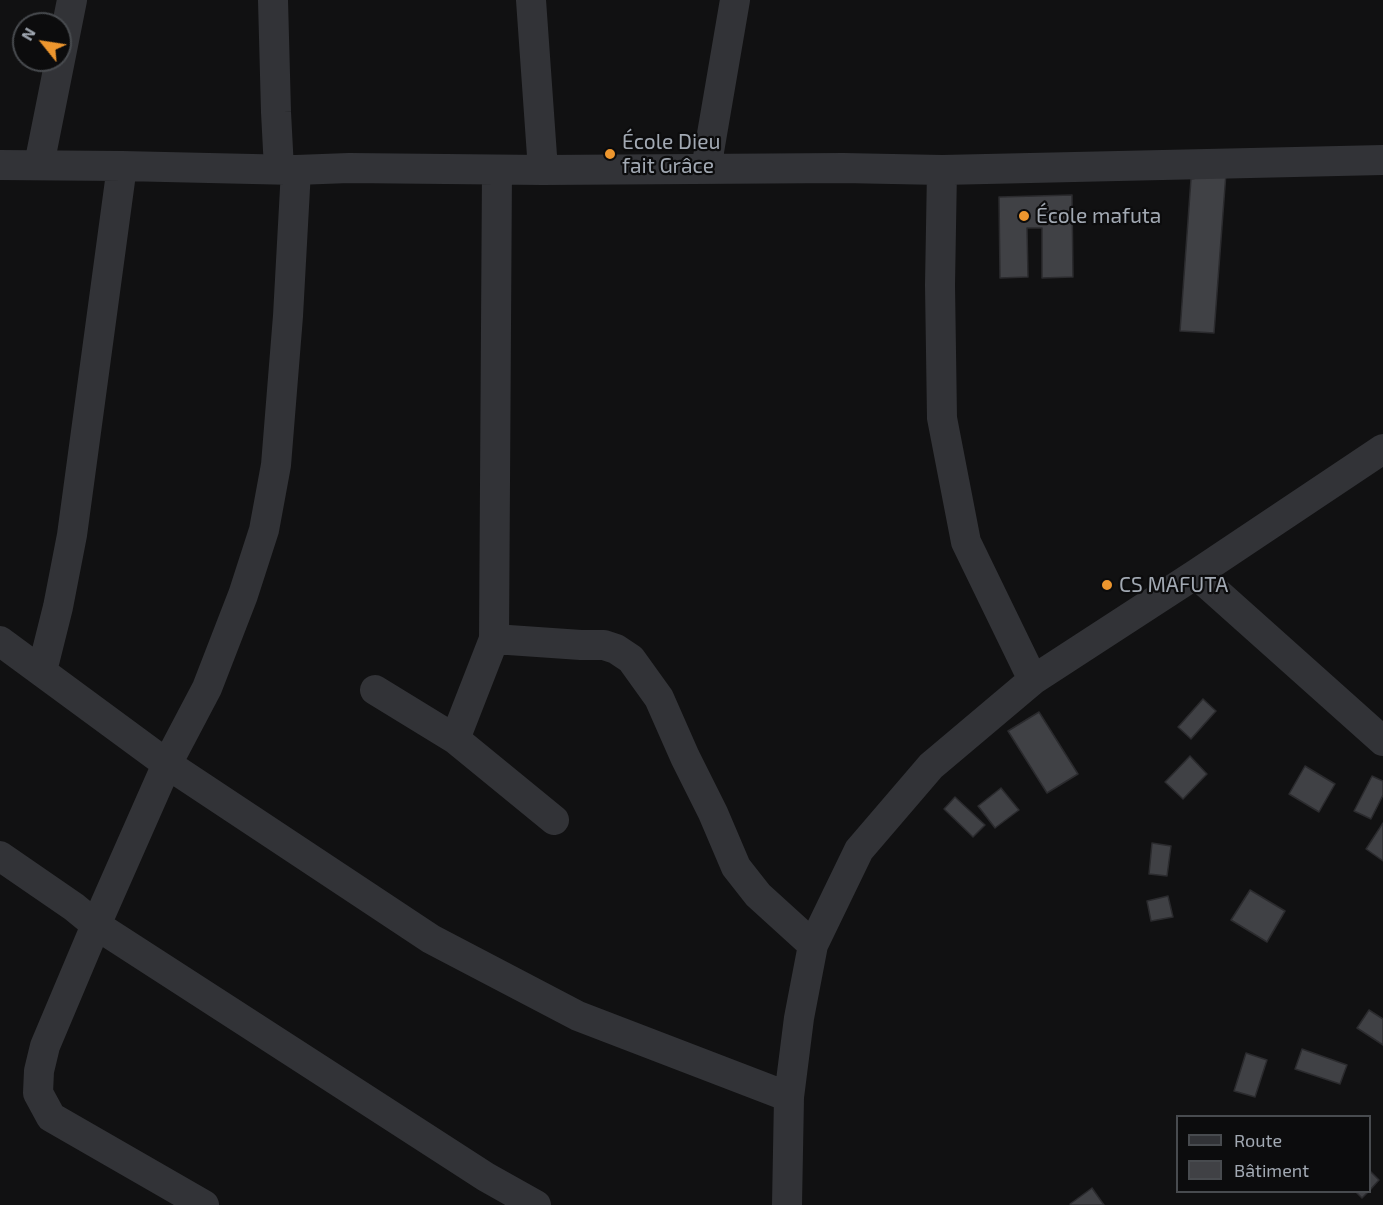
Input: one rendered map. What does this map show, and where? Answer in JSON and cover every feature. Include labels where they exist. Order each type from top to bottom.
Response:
[{"type":"street","points":[[204,1205],[51,1117],[38,1092],[39,1071],[45,1046],[96,925],[167,764],[207,688],[243,595],[264,530],[276,465],[288,316],[288,169],[275,101],[273,0]]},
{"type":"street","points":[[531,0],[543,170]]},
{"type":"street","points":[[706,169],[735,0]]},
{"type":"street","points":[[39,165],[71,1]]},
{"type":"street","points":[[0,165],[288,169],[843,168],[942,170],[1383,160]]},
{"type":"street","points":[[42,671],[58,607],[72,535],[122,165]]},
{"type":"street","points":[[455,739],[494,639],[497,170]]},
{"type":"street","points":[[942,170],[940,285],[942,418],[966,542],[1033,680]]},
{"type":"street","points":[[787,1205],[789,1097],[813,945],[859,850],[931,766],[1033,680],[1383,449]]},
{"type":"street","points":[[1196,574],[1383,741]]},
{"type":"street","points":[[494,639],[604,645],[616,649],[631,659],[659,698],[736,867],[758,895],[813,945]]},
{"type":"street","points":[[0,641],[167,764],[431,939],[578,1016],[789,1097]]},
{"type":"street","points":[[375,690],[455,739],[554,820]]},
{"type":"street","points":[[0,856],[96,925],[486,1177],[536,1205]]},
{"type":"building","points":[[1226,173],[1214,333],[1180,331],[1191,179]]},
{"type":"building","points":[[1072,195],[1073,277],[1042,278],[1042,228],[1027,228],[1028,277],[1000,278],[999,197]]},
{"type":"building","points":[[1203,699],[1216,711],[1191,739],[1178,727]]},
{"type":"building","points":[[1039,712],[1078,774],[1047,793],[1008,731]]},
{"type":"building","points":[[1190,756],[1207,774],[1183,799],[1165,782]]},
{"type":"building","points":[[1305,766],[1335,784],[1319,812],[1289,794]]},
{"type":"building","points":[[1372,776],[1383,781],[1383,795],[1371,819],[1354,811]]},
{"type":"building","points":[[1001,788],[1019,810],[995,828],[978,806]]},
{"type":"building","points":[[955,797],[985,825],[973,837],[944,809]]},
{"type":"building","points":[[1383,823],[1383,861],[1366,849]]},
{"type":"building","points":[[1152,843],[1171,846],[1167,876],[1149,874]]},
{"type":"building","points":[[1250,890],[1285,911],[1267,942],[1231,920]]},
{"type":"building","points":[[1168,896],[1173,917],[1151,921],[1147,901]]},
{"type":"building","points":[[1369,1010],[1383,1019],[1383,1045],[1357,1028]]},
{"type":"building","points":[[1302,1049],[1347,1065],[1340,1084],[1295,1069]]},
{"type":"building","points":[[1246,1053],[1267,1060],[1255,1097],[1234,1091]]},
{"type":"building","points":[[1371,1172],[1379,1180],[1371,1189]]},
{"type":"building","points":[[1092,1188],[1104,1205],[1070,1204]]},
{"type":"building","points":[[1357,1193],[1367,1193],[1362,1198]]},
{"type":"place","name":"École Dieu fait Grâce","points":[[610,154]]},
{"type":"place","name":"École mafuta","points":[[1024,216]]},
{"type":"place","name":"CS MAFUTA","points":[[1107,585]]}]
